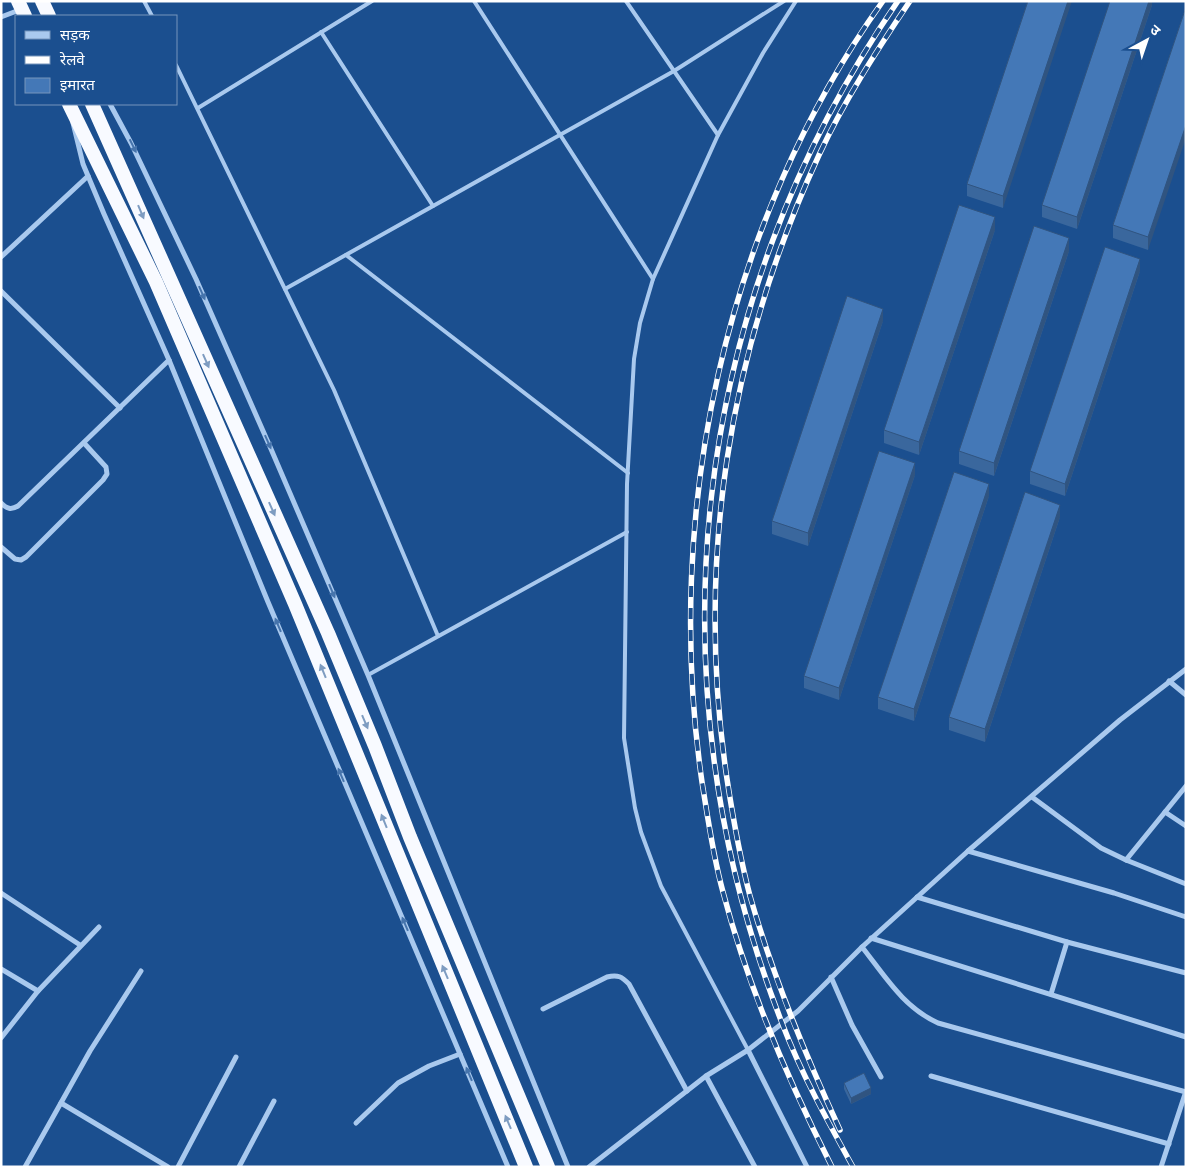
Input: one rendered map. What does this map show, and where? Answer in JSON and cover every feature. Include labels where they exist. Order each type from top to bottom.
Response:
[{"type":"highway","points":[[42,1],[49,15]]},
{"type":"highway","points":[[92,105],[328,633],[410,837],[548,1167]]},
{"type":"highway","points":[[70,106],[156,282],[291,595],[526,1167]]},
{"type":"street","points":[[1,17],[22,9]]},
{"type":"street","points":[[111,105],[131,142],[196,279],[368,675],[568,1167]]},
{"type":"street","points":[[70,106],[74,134],[88,176],[170,360],[268,602],[508,1167]]},
{"type":"street","points":[[1,257],[88,176]]},
{"type":"street","points":[[1,291],[120,408]]},
{"type":"street","points":[[1,503],[13,509],[18,506],[170,360]]},
{"type":"street","points":[[1,547],[15,559],[21,560],[26,557],[103,480],[107,474],[106,467],[84,443]]},
{"type":"street","points":[[589,1167],[687,1090],[748,1050],[798,1011],[862,947],[968,851],[1120,720],[1186,669]]},
{"type":"street","points":[[1169,681],[1186,695]]},
{"type":"street","points":[[1126,860],[1186,786]]},
{"type":"street","points":[[1032,797],[1101,848],[1186,884]]},
{"type":"street","points":[[1165,812],[1186,826]]},
{"type":"street","points":[[968,851],[1114,893],[1186,917]]},
{"type":"street","points":[[1,894],[80,945]]},
{"type":"street","points":[[918,897],[1067,942],[1186,973]]},
{"type":"street","points":[[1,1038],[38,991],[99,927]]},
{"type":"street","points":[[872,938],[1186,1036]]},
{"type":"street","points":[[1051,994],[1067,942]]},
{"type":"street","points":[[862,947],[912,1008],[938,1023],[1186,1091],[1161,1167]]},
{"type":"street","points":[[1,969],[38,991]]},
{"type":"street","points":[[25,1167],[90,1051],[141,971]]},
{"type":"street","points":[[544,1009],[607,977],[616,975],[622,977],[629,984],[687,1090]]},
{"type":"street","points":[[831,977],[852,1026],[881,1077]]},
{"type":"street","points":[[748,1050],[807,1167]]},
{"type":"street","points":[[356,1123],[398,1083],[460,1054]]},
{"type":"street","points":[[178,1167],[236,1057]]},
{"type":"street","points":[[706,1076],[755,1167]]},
{"type":"street","points":[[931,1076],[1169,1144]]},
{"type":"street","points":[[239,1167],[274,1100]]},
{"type":"street","points":[[61,1103],[168,1167]]},
{"type":"lane","points":[[144,1],[151,15]]},
{"type":"lane","points":[[198,108],[372,1]]},
{"type":"lane","points":[[474,1],[653,280]]},
{"type":"lane","points":[[626,1],[718,135]]},
{"type":"lane","points":[[285,289],[674,71],[784,1]]},
{"type":"lane","points":[[748,1050],[661,886],[634,808],[624,738],[628,473],[634,359],[640,323],[653,280],[718,135],[763,53],[796,1]]},
{"type":"lane","points":[[321,32],[433,206]]},
{"type":"lane","points":[[178,68],[334,390],[438,636]]},
{"type":"lane","points":[[346,255],[628,473]]},
{"type":"lane","points":[[368,675],[627,532]]},
{"type":"building","points":[[1028,1],[1068,1],[1003,196],[967,184]]},
{"type":"building","points":[[1110,1],[1149,1],[1077,217],[1042,205]]},
{"type":"building","points":[[1186,7],[1186,125],[1148,237],[1113,225]]},
{"type":"building","points":[[959,205],[995,217],[919,442],[884,430]]},
{"type":"building","points":[[1034,226],[1069,238],[994,463],[959,451]]},
{"type":"building","points":[[1105,247],[1140,259],[1065,484],[1030,471]]},
{"type":"building","points":[[847,296],[883,309],[808,533],[772,521]]},
{"type":"building","points":[[879,451],[915,463],[839,688],[804,676]]},
{"type":"building","points":[[954,472],[989,484],[914,709],[878,697]]},
{"type":"building","points":[[1025,492],[1060,505],[985,729],[949,717]]},
{"type":"building","points":[[864,1073],[871,1088],[851,1098],[844,1083]]},
{"type":"railway","points":[[832,1167],[770,1032],[744,963],[719,878],[702,782],[692,681],[691,578],[700,476],[718,374],[746,275],[782,179],[828,87],[883,1]]},
{"type":"railway","points":[[853,1167],[789,1042],[740,893],[714,761],[705,629],[711,497],[734,367],[773,240],[828,118],[898,1]]},
{"type":"railway","points":[[840,1130],[814,1073],[779,986],[750,896],[740,853],[727,779],[718,699],[715,619],[718,539],[727,460],[741,382],[762,305],[788,230],[819,155],[839,115],[873,57],[910,1]]}]
